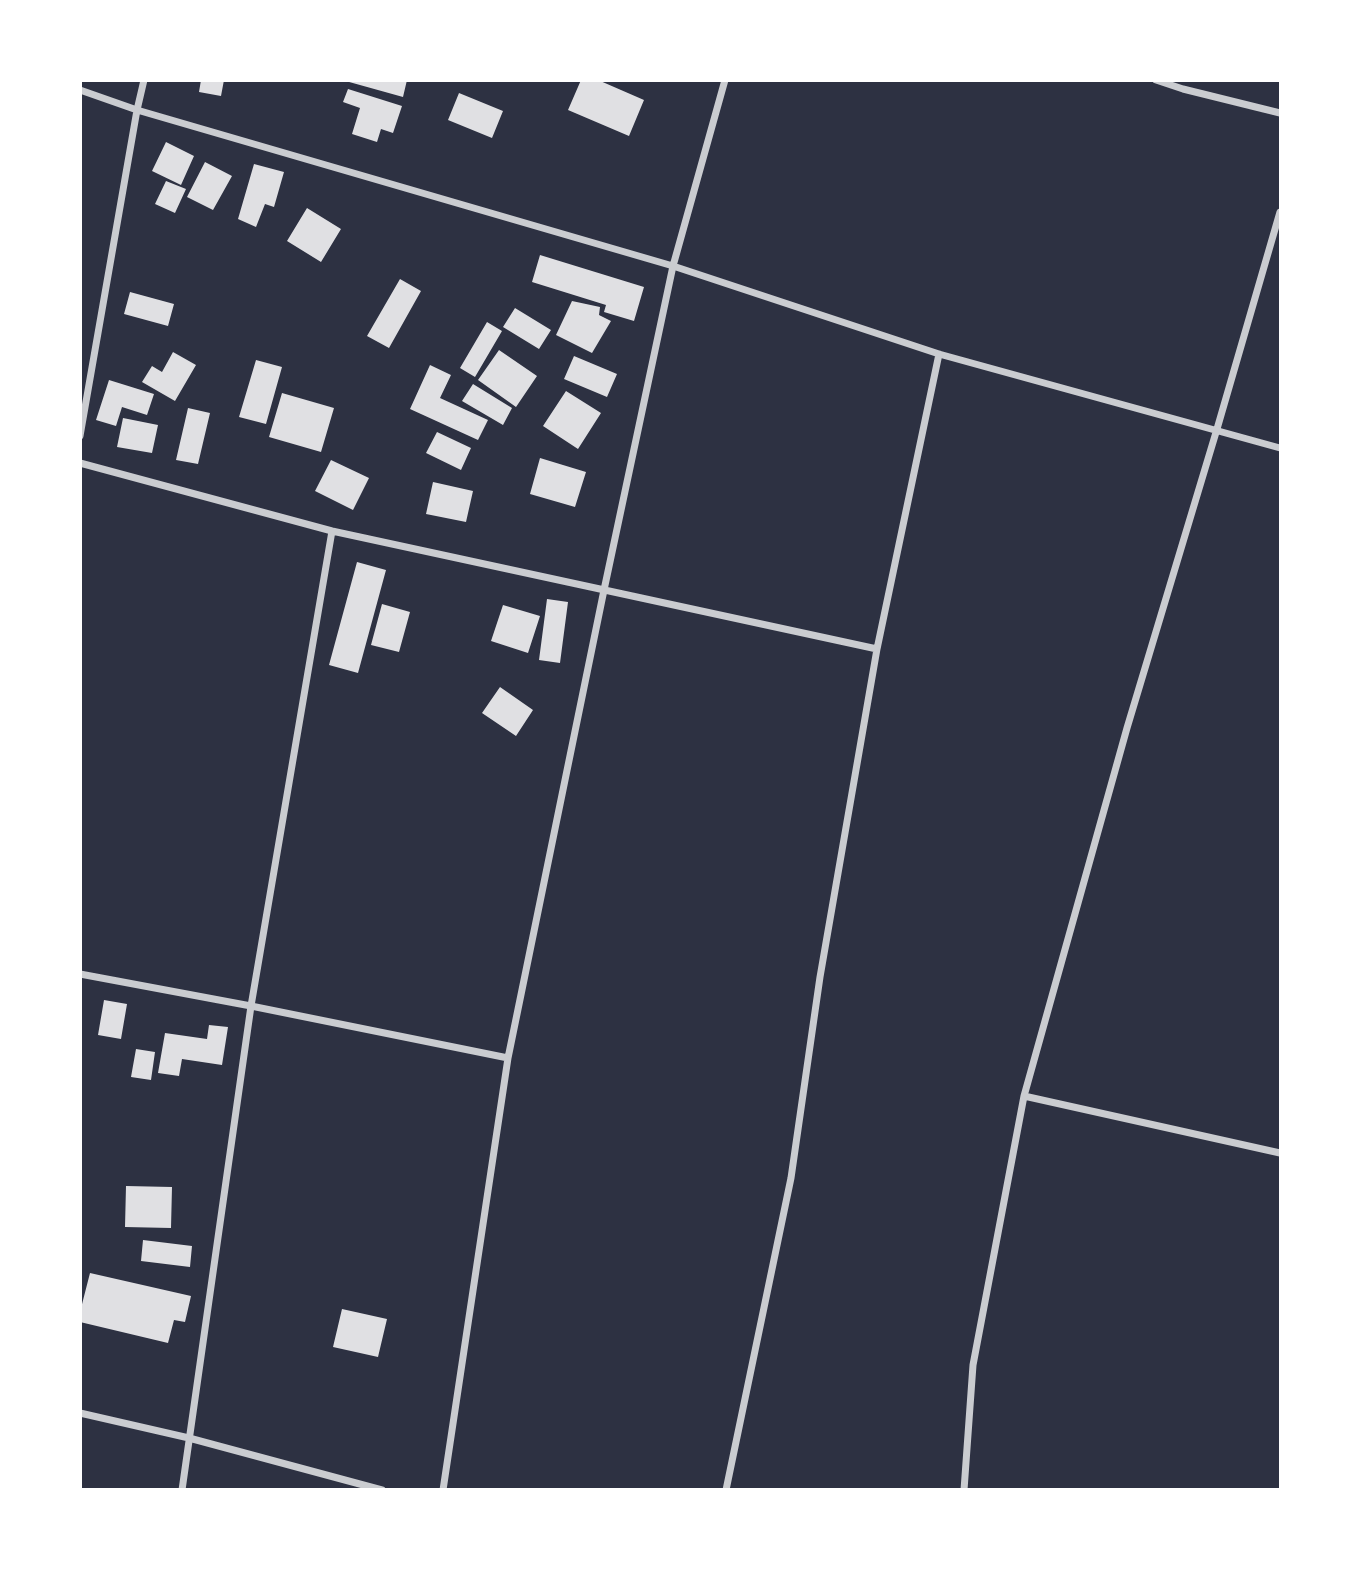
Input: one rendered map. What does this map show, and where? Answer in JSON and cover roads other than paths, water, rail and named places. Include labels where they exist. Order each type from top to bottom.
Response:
[{"type":"street","points":[[80,436],[144,80]]},
{"type":"street","points":[[443,1489],[508,1058],[673,266],[725,80]]},
{"type":"street","points":[[1156,80],[1280,113]]},
{"type":"street","points":[[80,90],[137,110],[673,266],[939,354],[1280,448]]},
{"type":"street","points":[[964,1489],[973,1365],[1024,1096],[1127,728],[1280,212]]},
{"type":"street","points":[[726,1489],[791,1178],[820,977],[877,649],[939,354]]},
{"type":"street","points":[[80,463],[331,531],[877,649]]},
{"type":"street","points":[[182,1489],[251,1006],[331,531]]},
{"type":"street","points":[[80,974],[508,1058]]},
{"type":"street","points":[[1024,1096],[1280,1153]]},
{"type":"street","points":[[80,1413],[189,1438],[382,1489]]}]
